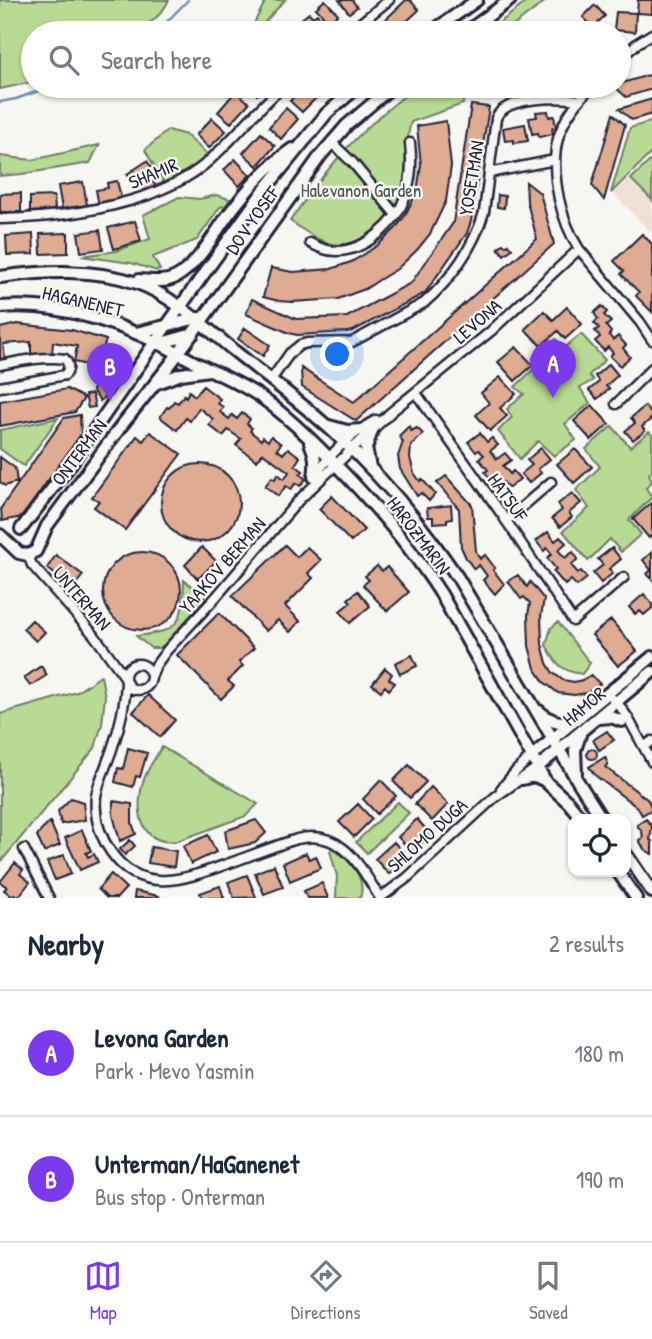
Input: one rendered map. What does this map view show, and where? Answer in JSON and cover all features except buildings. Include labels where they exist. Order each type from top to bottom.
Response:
[{"type":"main road","points":[[447,21],[477,0]]},
{"type":"main road","points":[[481,21],[510,0]]},
{"type":"main road","name":"DOV YOSEF","points":[[179,307],[302,142],[345,98]]},
{"type":"main road","name":"DOV YOSEF","points":[[178,353],[200,318],[331,142],[378,98]]},
{"type":"main road","points":[[126,279],[165,280],[184,272],[248,190],[267,170],[302,142]]},
{"type":"main road","name":"HAGANENET","points":[[0,277],[72,273],[126,279],[150,288],[200,318]]},
{"type":"main road","name":"HAGANENET","points":[[0,307],[30,307],[97,319],[136,333],[155,344]]},
{"type":"main road","name":"ONTERMAN","points":[[19,531],[68,468],[179,307]]},
{"type":"main road","points":[[136,333],[200,318]]},
{"type":"main road","name":"HAROZMARIN","points":[[200,318],[210,331],[348,446],[411,515],[458,579],[600,814]]},
{"type":"main road","points":[[155,344],[210,331]]},
{"type":"main road","name":"HAROZMARIN","points":[[155,344],[252,391],[303,432],[383,514],[441,594],[547,782],[578,814]]},
{"type":"main road","name":"ONTERMAN","points":[[40,543],[47,526],[178,353]]},
{"type":"main road","points":[[155,385],[181,374],[209,370]]},
{"type":"main road","points":[[324,424],[347,430],[367,429],[366,455],[371,470]]},
{"type":"main road","points":[[303,432],[316,458],[314,477]]},
{"type":"main road","points":[[30,529],[38,534],[40,543],[36,551],[23,555],[0,533],[30,529]]},
{"type":"main road","points":[[16,550],[13,541],[19,531]]},
{"type":"main road","name":"HAMOR","points":[[538,767],[578,719],[652,657]]},
{"type":"main road","name":"HAMOR","points":[[556,744],[584,730],[652,672]]},
{"type":"main road","points":[[533,705],[552,721],[568,722],[578,719]]},
{"type":"main road","points":[[596,719],[609,717],[622,721]]},
{"type":"main road","points":[[577,780],[575,750],[584,730]]},
{"type":"main road","name":"SHLOMO DUGA","points":[[532,756],[556,744]]},
{"type":"main road","points":[[522,779],[534,776],[547,782]]},
{"type":"main road","points":[[631,861],[652,892]]},
{"type":"main road","points":[[621,877],[636,898]]},
{"type":"street","points":[[363,21],[389,0]]},
{"type":"street","points":[[631,49],[652,34]]},
{"type":"street","name":"SHAMIR","points":[[0,219],[36,219],[98,210],[134,200],[183,181],[218,152],[271,98]]},
{"type":"street","name":"YOSETMAN","points":[[271,380],[290,353],[300,345],[352,342],[432,296],[474,240],[480,226],[499,112],[505,107],[543,98]]},
{"type":"street","name":"YOSETMAN","points":[[559,98],[580,100]]},
{"type":"street","points":[[580,100],[566,117],[559,132],[555,160],[562,209],[579,249],[652,340]]},
{"type":"street","points":[[331,142],[353,163],[396,215]]},
{"type":"street","points":[[310,243],[322,249],[344,251],[377,234],[396,215],[409,183],[410,143]]},
{"type":"street","points":[[489,173],[555,160]]},
{"type":"street","name":"LEVONA","points":[[332,461],[367,429],[416,393],[491,331],[579,249]]},
{"type":"street","points":[[0,365],[57,358],[65,359],[69,363],[65,375],[0,387]]},
{"type":"street","points":[[615,404],[652,368]]},
{"type":"street","name":"HATSUF","points":[[416,393],[573,621],[624,577]]},
{"type":"street","name":"YAAKOV BERMAN","points":[[299,500],[314,477],[332,461]]},
{"type":"street","name":"YAAKOV BERMAN","points":[[152,676],[167,650],[332,461]]},
{"type":"street","points":[[506,521],[551,482]]},
{"type":"street","name":"UNTERMAN","points":[[28,555],[37,571],[94,635],[126,680]]},
{"type":"street","name":"YAAKOV BERMAN","points":[[136,664],[167,650]]},
{"type":"street","points":[[113,660],[121,664],[147,667],[152,676],[147,688],[131,698],[121,713]]},
{"type":"street","points":[[136,664],[127,670],[114,745],[99,785],[96,804],[99,827],[104,839],[122,865],[140,876],[179,880],[294,839],[322,837],[337,843],[352,857],[380,898]]},
{"type":"street","points":[[126,680],[130,688],[139,691]]},
{"type":"street","points":[[607,695],[628,718],[652,762]]},
{"type":"street","points":[[614,704],[622,721],[635,733]]},
{"type":"street","points":[[644,747],[652,741]]},
{"type":"street","name":"SHLOMO DUGA","points":[[380,898],[398,886],[495,797],[532,756]]},
{"type":"street","name":"SHLOMO DUGA","points":[[495,797],[538,767]]},
{"type":"street","points":[[24,849],[49,898]]},
{"type":"shaded area","points":[[652,157],[652,234],[614,194]]},
{"type":"green space","points":[[0,0],[169,0],[153,21],[21,21],[21,85],[0,89]]},
{"type":"green space","points":[[266,0],[285,0],[266,21],[255,21]]},
{"type":"green space","points":[[529,0],[547,0],[520,21],[502,21]]},
{"type":"green space","name":"Halevanon Garden","points":[[402,98],[464,98],[463,104],[411,122],[406,184],[392,211],[369,234],[342,245],[328,243],[290,221],[342,153]]},
{"type":"green space","points":[[652,121],[652,152],[611,193],[630,128]]},
{"type":"green space","points":[[168,130],[186,135],[208,155],[187,173],[165,185],[145,150]]},
{"type":"green space","points":[[99,145],[90,163],[0,176],[0,156],[32,160]]},
{"type":"green space","points":[[652,159],[652,200],[631,179]]},
{"type":"green space","points":[[216,195],[230,199],[225,206],[220,207],[197,240],[153,257],[160,270],[81,256],[116,251],[150,239],[143,215],[179,197],[200,199]]},
{"type":"green space","points":[[581,334],[605,360],[589,375],[593,380],[580,388],[590,403],[565,424],[576,440],[554,456],[538,441],[520,459],[498,431],[512,417],[507,409],[524,394],[515,387],[538,365],[533,358],[556,339],[564,348]]},
{"type":"green space","points":[[58,418],[24,466],[0,449],[0,430]]},
{"type":"green space","points":[[612,426],[630,447],[649,432],[652,435],[652,471],[649,474],[652,481],[646,488],[652,497],[629,520],[641,534],[621,552],[610,539],[588,561],[563,531],[589,508],[576,490],[600,467],[586,449]]},
{"type":"green space","points":[[184,580],[206,598],[164,645],[151,648],[136,636],[162,631],[176,622],[182,606]]},
{"type":"green space","points":[[558,622],[590,663],[582,674],[569,671],[560,665],[546,645],[551,628]]},
{"type":"green space","points":[[101,676],[105,696],[102,724],[95,748],[0,863],[0,714],[77,692]]},
{"type":"green space","points":[[162,747],[258,804],[246,816],[177,841],[155,838],[143,824],[140,804],[145,777]]},
{"type":"green space","points":[[398,802],[409,813],[367,853],[356,842]]},
{"type":"green space","points":[[332,849],[345,858],[359,876],[362,891],[360,898],[336,898],[337,876],[330,851]]},
{"type":"waterway","points":[[168,21],[188,0]]},
{"type":"waterway","points":[[0,102],[21,97]]},
{"type":"place","name":"Levona Garden","points":[[553,398]]},
{"type":"place","name":"Unterman/HaGanenet","points":[[110,401]]}]
